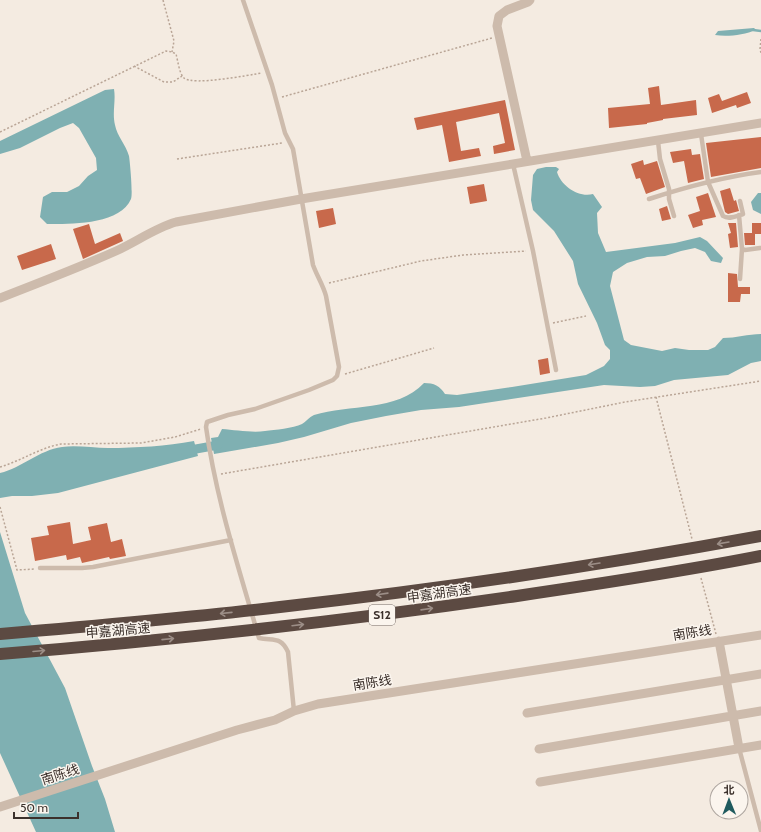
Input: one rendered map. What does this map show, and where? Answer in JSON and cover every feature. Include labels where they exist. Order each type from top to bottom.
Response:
[{"type":"highway","name":"申嘉湖高速","points":[[0,634],[198,616],[349,599],[552,571],[761,536]]},
{"type":"highway","name":"申嘉湖高速","points":[[0,654],[166,639],[352,619],[644,577],[761,556]]},
{"type":"street","points":[[527,161],[497,26],[499,16],[507,10],[530,0]]},
{"type":"street","points":[[0,298],[133,244],[163,226],[176,222],[301,199],[527,161],[761,124]]},
{"type":"street","name":"南陈线","points":[[0,807],[237,730],[275,720],[294,711],[318,704],[761,635]]},
{"type":"street","points":[[719,641],[739,748]]},
{"type":"street","points":[[528,713],[761,674]]},
{"type":"street","points":[[539,749],[761,711]]},
{"type":"street","points":[[540,782],[761,745]]},
{"type":"lane","points":[[243,0],[268,72],[283,128],[293,149],[314,265],[316,273],[323,284],[339,367],[337,376],[333,380],[267,405],[215,419],[207,422],[206,427],[230,540],[259,638],[280,641],[285,645],[288,652],[294,711]]},
{"type":"lane","points":[[701,134],[708,182],[723,216],[726,218],[743,214],[740,201]]},
{"type":"lane","points":[[658,141],[660,159],[674,216]]},
{"type":"lane","points":[[513,164],[533,251],[556,370]]},
{"type":"lane","points":[[649,199],[708,182],[761,172]]},
{"type":"lane","points":[[738,215],[742,249],[740,279]]},
{"type":"lane","points":[[742,249],[760,248]]},
{"type":"lane","points":[[40,568],[93,567],[230,540]]},
{"type":"lane","points":[[739,748],[761,831]]},
{"type":"path","points":[[163,0],[174,41],[172,52]]},
{"type":"path","points":[[276,98],[500,36]]},
{"type":"path","points":[[761,39],[761,53]]},
{"type":"path","points":[[0,132],[166,51],[176,54],[182,76],[188,80],[195,81],[220,79],[268,72]]},
{"type":"path","points":[[134,66],[164,82],[172,82],[182,76]]},
{"type":"path","points":[[177,159],[290,142]]},
{"type":"path","points":[[323,284],[421,261],[456,256],[533,251]]},
{"type":"path","points":[[547,324],[586,316]]},
{"type":"path","points":[[337,376],[434,348]]},
{"type":"path","points":[[215,475],[546,418],[656,397],[761,381]]},
{"type":"path","points":[[656,397],[694,546]]},
{"type":"path","points":[[0,467],[8,465],[48,446],[61,444],[141,442],[175,437],[206,427]]},
{"type":"path","points":[[0,507],[17,570],[40,568]]},
{"type":"path","points":[[701,576],[714,630],[719,641]]},
{"type":"water","points":[[754,28],[756,30],[751,32],[730,36],[715,35],[718,31]]},
{"type":"water","points":[[114,89],[114,120],[116,129],[129,156],[132,185],[131,199],[125,208],[106,218],[81,223],[47,224],[40,217],[43,197],[52,192],[67,192],[79,186],[88,176],[97,170],[96,158],[79,128],[73,123],[20,148],[0,154],[0,141],[105,90]]},
{"type":"water","points":[[556,167],[559,169],[557,172],[559,177],[571,190],[582,194],[593,194],[602,207],[597,213],[598,233],[606,252],[675,243],[700,237],[707,241],[723,258],[721,263],[711,261],[705,252],[695,248],[665,256],[647,257],[627,263],[613,272],[610,286],[624,340],[631,345],[662,351],[675,348],[708,350],[715,347],[723,338],[761,334],[761,361],[751,363],[728,375],[674,380],[655,386],[640,387],[604,385],[459,407],[421,410],[351,423],[278,443],[214,454],[211,438],[218,437],[222,429],[260,432],[294,427],[302,424],[314,415],[372,406],[400,399],[413,392],[424,383],[436,386],[445,394],[457,395],[586,375],[604,366],[610,359],[610,350],[605,345],[597,323],[578,284],[573,261],[554,231],[533,210],[531,200],[533,175],[537,169]]},
{"type":"water","points":[[758,193],[761,193],[761,214],[753,210],[751,202]]},
{"type":"water","points":[[194,441],[198,456],[58,493],[0,498],[0,473],[8,471],[38,455],[54,449],[73,446],[108,448],[141,447]]},
{"type":"water","points":[[0,532],[25,613],[65,688],[105,799],[115,832],[36,832],[0,753]]},
{"type":"building","points":[[659,86],[661,105],[696,100],[697,115],[663,119],[647,124],[609,128],[608,108],[650,104],[648,88]]},
{"type":"building","points":[[747,92],[751,103],[737,108],[736,105],[712,113],[708,98],[719,94],[722,101]]},
{"type":"building","points":[[505,100],[515,150],[494,154],[493,146],[505,143],[499,113],[456,122],[461,151],[479,148],[481,156],[449,162],[442,125],[417,130],[414,118]]},
{"type":"building","points":[[761,137],[761,168],[711,177],[706,143]]},
{"type":"building","points":[[691,149],[692,155],[700,154],[704,179],[688,183],[684,161],[673,163],[670,152]]},
{"type":"building","points":[[643,160],[644,165],[657,161],[665,187],[646,194],[640,178],[636,179],[631,164]]},
{"type":"building","points":[[484,184],[487,201],[470,204],[467,187]]},
{"type":"building","points":[[730,188],[734,201],[736,200],[739,211],[728,214],[725,212],[720,191]]},
{"type":"building","points":[[708,193],[716,217],[702,220],[703,225],[693,228],[688,215],[700,211],[696,197]]},
{"type":"building","points":[[667,206],[671,219],[662,221],[659,209]]},
{"type":"building","points":[[333,208],[336,224],[319,228],[316,211]]},
{"type":"building","points":[[728,223],[736,223],[738,247],[730,248],[728,234],[731,233]]},
{"type":"building","points":[[752,223],[761,223],[761,234],[755,234],[755,245],[745,245],[744,233],[752,233]]},
{"type":"building","points":[[89,224],[95,244],[120,233],[123,241],[83,259],[73,229]]},
{"type":"building","points":[[51,244],[56,259],[22,270],[17,256]]},
{"type":"building","points":[[728,273],[737,274],[738,287],[750,287],[750,294],[741,294],[740,302],[728,302]]},
{"type":"building","points":[[548,358],[550,373],[540,375],[538,360]]},
{"type":"building","points":[[70,522],[73,544],[91,540],[88,527],[107,523],[111,542],[122,539],[126,556],[110,559],[109,557],[82,563],[80,557],[67,560],[66,555],[35,561],[31,538],[49,535],[47,526]]},
{"type":"waterway","points":[[753,30],[761,31]]},
{"type":"waterway","points":[[185,451],[218,445]]}]
